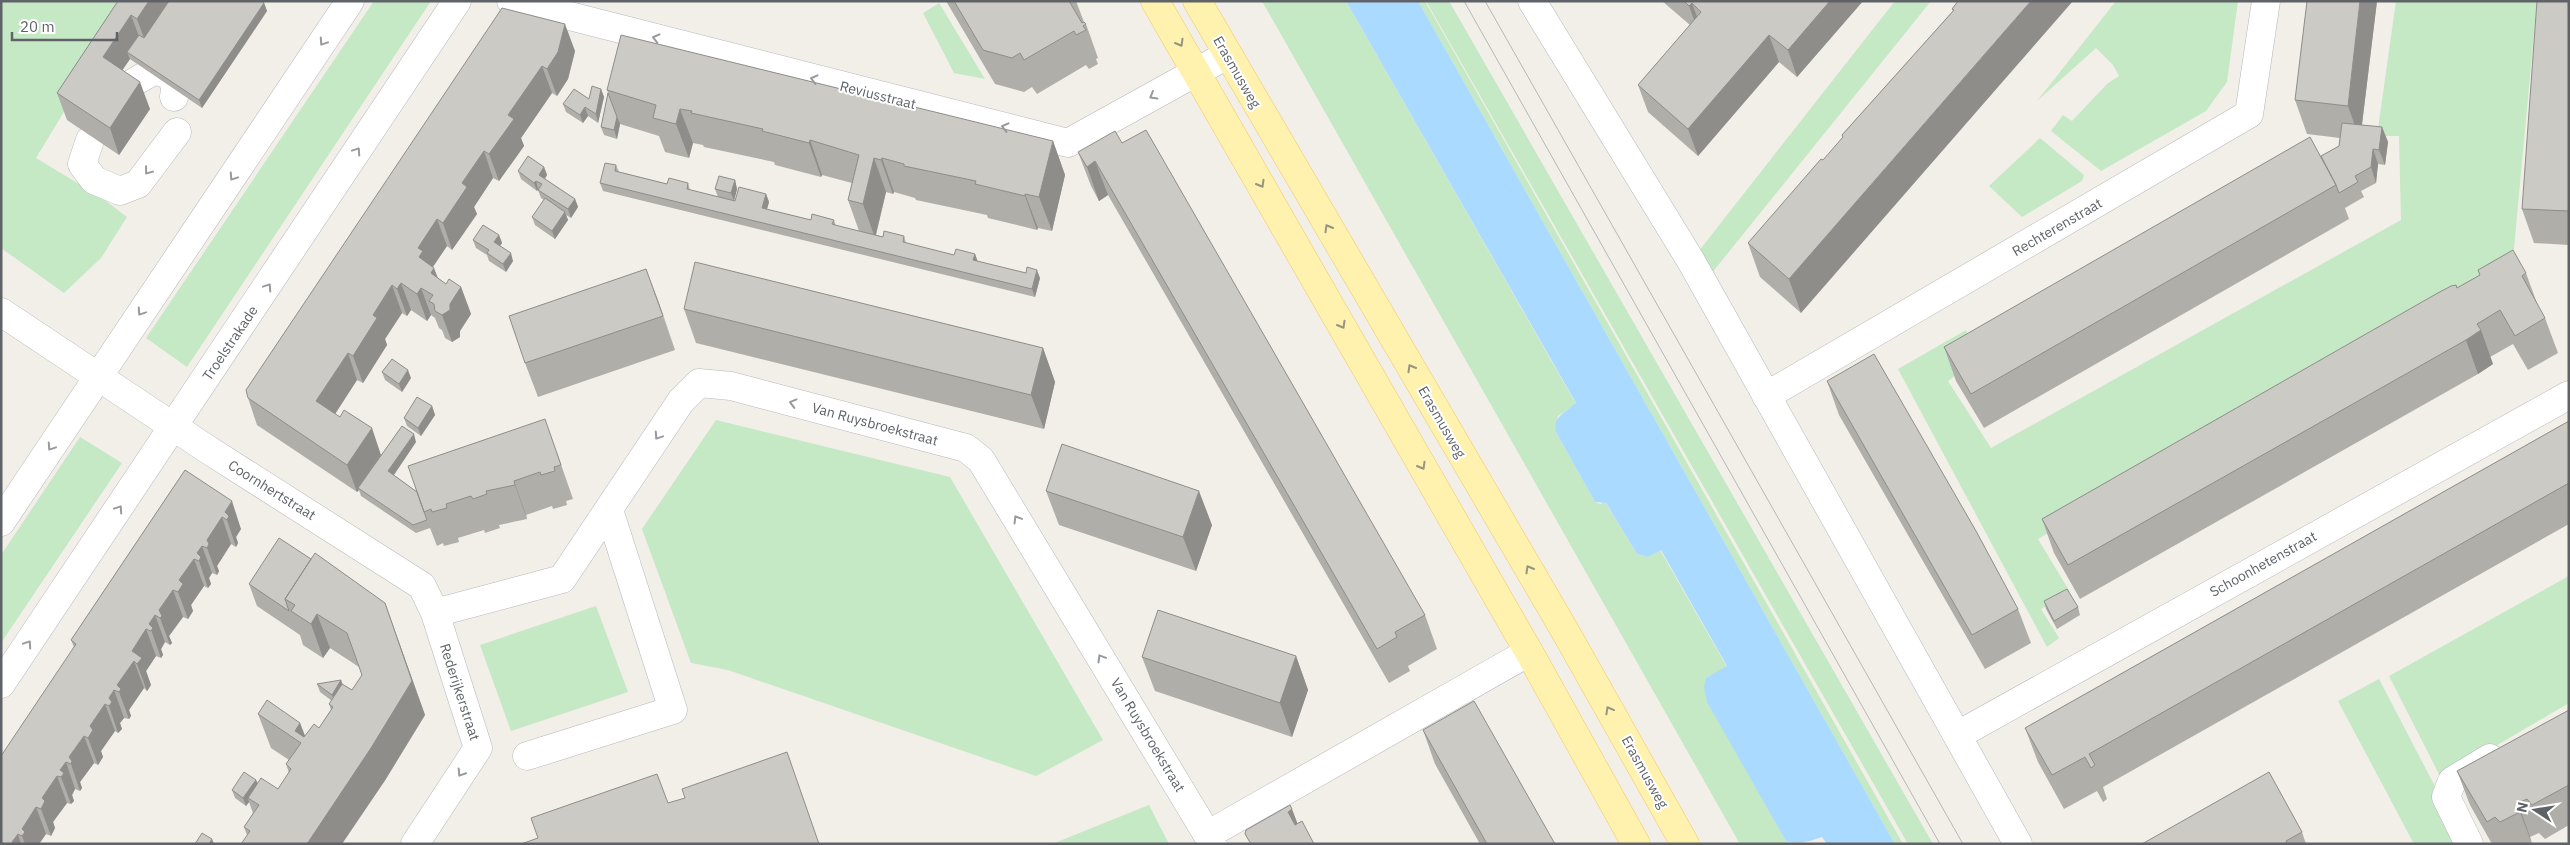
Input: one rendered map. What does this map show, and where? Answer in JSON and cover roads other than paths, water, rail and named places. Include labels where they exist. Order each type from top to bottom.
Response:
[{"type":"main road","points":[[1155,1],[1529,652],[1636,844]]},
{"type":"main road","name":"Erasmusweg","points":[[1197,1],[1226,55],[1565,631],[1685,844]]},
{"type":"street","points":[[1,522],[350,1]]},
{"type":"street","name":"Troelstrakade","points":[[1,684],[175,427],[456,1]]},
{"type":"street","name":"Reviusstraat","points":[[512,1],[1068,143],[1226,55]]},
{"type":"street","points":[[1532,1],[1691,261],[2018,844]]},
{"type":"street","name":"Rechterenstraat","points":[[1766,396],[2249,114],[2266,1]]},
{"type":"street","points":[[124,88],[155,70],[168,75],[176,84],[174,97]]},
{"type":"street","points":[[90,140],[82,164],[94,180],[120,191],[138,184],[177,132]]},
{"type":"street","name":"Coornhertstraat","points":[[1,312],[422,586],[435,613]]},
{"type":"street","name":"Van Ruysbroekstraat","points":[[435,613],[562,579],[682,401],[699,383],[731,386],[966,448],[981,460],[1211,839],[1529,652]]},
{"type":"street","name":"Schoonhetenstraat","points":[[1958,735],[2569,395]]},
{"type":"street","points":[[527,756],[673,710],[609,510]]},
{"type":"street","name":"Rederijkerstraat","points":[[414,844],[478,748],[435,613]]},
{"type":"street","points":[[2469,844],[2446,797],[2452,781],[2510,746]]},
{"type":"water","points":[[1346,1],[1418,1],[1895,844],[1827,844],[1822,837],[1800,843],[1786,841],[1707,702],[1704,687],[1706,678],[1727,666],[1661,550],[1648,557],[1637,554],[1606,503],[1595,502],[1556,432],[1558,418],[1576,403]]},
{"type":"tram line","points":[[1464,1],[1940,844]]},
{"type":"tram line","points":[[1485,1],[1963,844]]}]
